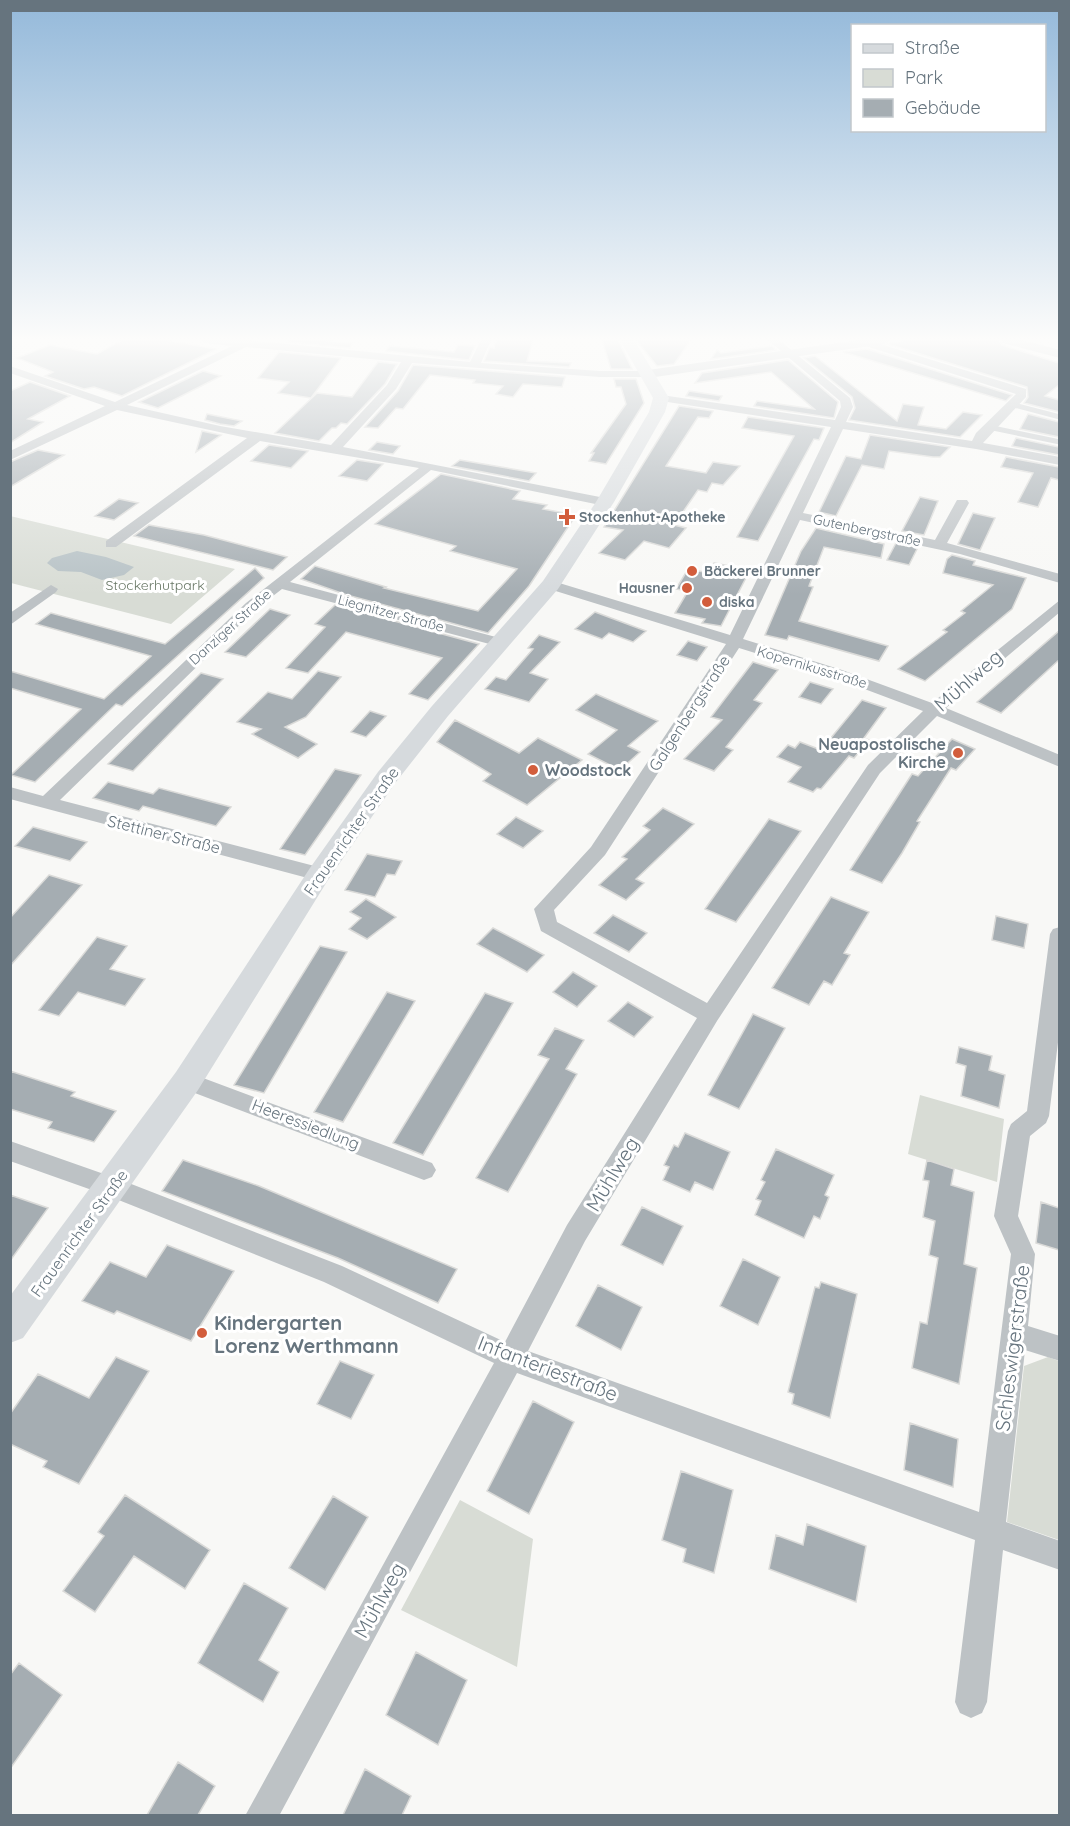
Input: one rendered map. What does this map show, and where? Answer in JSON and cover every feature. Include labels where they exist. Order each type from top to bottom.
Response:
[{"type":"main road","name":"Frauenrichter Straße","points":[[15,1314],[113,1187],[187,1081],[319,874],[410,748],[552,585],[605,502],[649,425]]},
{"type":"street","points":[[11,455],[70,425]]},
{"type":"street","points":[[203,425],[257,437],[429,466],[605,502]]},
{"type":"street","points":[[335,449],[357,425]]},
{"type":"street","name":"Galgenbergstraße","points":[[710,1015],[548,926],[544,909],[598,851],[734,643],[839,425]]},
{"type":"street","points":[[840,425],[976,445],[1059,461]]},
{"type":"street","points":[[976,445],[988,427]]},
{"type":"street","points":[[111,544],[257,437]]},
{"type":"street","name":"Danziger Straße","points":[[45,804],[225,630],[303,562],[429,466]]},
{"type":"street","name":"Gutenbergstraße","points":[[939,545],[962,503]]},
{"type":"street","name":"Gutenbergstraße","points":[[795,515],[939,545],[1003,561],[1059,579]]},
{"type":"street","name":"Liegnitzer Straße","points":[[280,584],[502,643]]},
{"type":"street","name":"Kopernikusstraße","points":[[552,585],[836,673],[934,709],[1059,762]]},
{"type":"street","points":[[10,621],[51,589]]},
{"type":"street","name":"Mühlweg","points":[[261,1815],[512,1358],[576,1233],[710,1015],[874,769],[934,709],[1059,604]]},
{"type":"street","name":"Stettiner Straße","points":[[10,793],[319,874]]},
{"type":"street","name":"Schleswigerstraße","points":[[971,1702],[1023,1254],[1006,1216],[1019,1131],[1038,1116],[1056,1003],[1059,934]]},
{"type":"street","name":"Heeressiedlung","points":[[187,1081],[264,1107],[424,1170]]},
{"type":"street","name":"Infanteriestraße","points":[[10,1151],[113,1187],[333,1274],[512,1358],[1059,1556]]},
{"type":"street","points":[[1014,1334],[1059,1349]]},
{"type":"lane","points":[[988,427],[1059,442]]},
{"type":"green space","name":"Stockerhutpark","points":[[10,516],[235,569],[171,624],[11,583]]},
{"type":"green space","points":[[920,1095],[1004,1119],[997,1182],[908,1154]]},
{"type":"green space","points":[[1048,1357],[1059,1361],[1059,1540],[1007,1522],[1024,1366]]},
{"type":"green space","points":[[460,1500],[533,1539],[517,1667],[401,1610]]},
{"type":"shaded area","points":[[77,551],[106,557],[134,567],[124,575],[102,580],[81,572],[58,571],[47,563],[52,558]]},
{"type":"building","points":[[10,425],[38,425],[10,443]]},
{"type":"building","points":[[283,425],[339,425],[332,428],[319,441],[275,433]]},
{"type":"building","points":[[367,425],[381,425],[378,428],[365,427]]},
{"type":"building","points":[[611,425],[630,425],[606,464],[589,461],[594,453],[591,453]]},
{"type":"building","points":[[667,425],[693,425],[666,466],[706,473],[713,462],[740,466],[723,485],[712,483],[707,492],[698,490],[674,525],[686,528],[669,548],[644,541],[625,560],[599,553],[623,530],[604,527]]},
{"type":"building","points":[[744,425],[805,425],[824,428],[819,440],[814,439],[758,541],[737,537],[794,436],[742,428]]},
{"type":"building","points":[[883,425],[919,425],[946,429],[950,425],[972,425],[960,437]]},
{"type":"building","points":[[1022,425],[1059,425],[1059,437],[1020,429]]},
{"type":"building","points":[[202,431],[221,435],[196,452]]},
{"type":"building","points":[[870,435],[950,447],[940,457],[889,451],[884,469],[862,465],[836,516],[819,512],[846,456],[861,459]]},
{"type":"building","points":[[1016,438],[1059,447],[1059,455],[1012,446]]},
{"type":"building","points":[[377,442],[400,446],[393,454],[369,450]]},
{"type":"building","points":[[269,445],[308,451],[291,468],[251,461]]},
{"type":"building","points":[[38,450],[64,455],[10,487],[10,462]]},
{"type":"building","points":[[1006,457],[1059,467],[1059,480],[1051,478],[1038,507],[1018,502],[1033,473],[1001,467]]},
{"type":"building","points":[[357,460],[383,464],[367,481],[339,476]]},
{"type":"building","points":[[460,460],[536,473],[529,481],[452,466]]},
{"type":"building","points":[[441,474],[520,491],[513,499],[547,505],[543,509],[576,515],[529,586],[488,633],[347,595],[301,579],[315,566],[386,587],[384,588],[478,611],[517,569],[450,551],[456,546],[375,524]]},
{"type":"building","points":[[920,497],[938,501],[924,535],[902,531]]},
{"type":"building","points":[[119,499],[138,503],[114,520],[95,516]]},
{"type":"building","points":[[973,513],[995,518],[980,550],[958,544]]},
{"type":"building","points":[[149,525],[204,535],[287,557],[273,570],[134,536]]},
{"type":"building","points":[[816,528],[884,544],[881,558],[824,547],[809,586],[813,587],[799,621],[888,646],[879,661],[789,636],[787,640],[765,635],[801,551]]},
{"type":"building","points":[[896,543],[918,547],[909,565],[887,560]]},
{"type":"building","points":[[952,555],[975,561],[973,565],[1026,578],[1012,609],[925,681],[898,669],[947,632],[943,630],[965,613],[961,611],[993,585],[943,573],[947,559]]},
{"type":"building","name":"diska","points":[[714,563],[750,570],[721,626],[702,623],[705,619],[675,613],[688,591],[676,589],[688,569],[709,573]]},
{"type":"building","points":[[255,568],[264,578],[122,706],[116,704],[35,782],[11,775],[81,709],[10,688],[10,671],[104,699],[151,656],[36,624],[51,613],[165,644]]},
{"type":"building","points":[[335,605],[479,644],[428,700],[409,694],[442,658],[346,632],[308,673],[286,668],[325,627],[315,624]]},
{"type":"building","points":[[270,609],[290,615],[246,657],[225,652]]},
{"type":"building","points":[[595,612],[646,631],[633,642],[609,633],[602,639],[575,629]]},
{"type":"building","points":[[1059,631],[1059,660],[1001,713],[977,702]]},
{"type":"building","points":[[539,635],[560,642],[530,673],[548,679],[529,702],[485,689],[496,677],[506,680],[533,649],[528,648]]},
{"type":"building","points":[[688,641],[707,647],[697,661],[677,655]]},
{"type":"building","points":[[753,662],[778,670],[754,700],[762,703],[726,747],[733,750],[714,771],[684,759],[722,720],[711,717]]},
{"type":"building","points":[[318,671],[341,677],[306,717],[285,727],[317,744],[298,758],[252,734],[261,729],[237,722],[268,692],[292,699]]},
{"type":"building","points":[[201,673],[223,679],[133,771],[108,764]]},
{"type":"building","points":[[810,682],[833,689],[821,704],[799,697]]},
{"type":"building","points":[[596,694],[658,721],[628,746],[640,752],[620,770],[588,754],[617,730],[576,710]]},
{"type":"building","points":[[862,700],[886,708],[864,738],[869,740],[854,758],[849,756],[821,789],[817,788],[813,792],[788,782],[801,767],[777,757],[788,745],[795,748],[800,742],[821,750]]},
{"type":"building","points":[[370,711],[386,716],[366,737],[351,732]]},
{"type":"building","name":"Woodstock","points":[[455,720],[519,753],[538,738],[582,760],[527,805],[483,781],[491,774],[437,742]]},
{"type":"building","points":[[952,739],[975,749],[956,770],[951,768],[917,821],[920,822],[882,883],[850,870],[912,774],[918,776]]},
{"type":"building","points":[[335,769],[361,775],[305,855],[280,849]]},
{"type":"building","points":[[108,782],[153,794],[159,788],[231,807],[216,826],[143,806],[139,811],[93,798]]},
{"type":"building","points":[[663,808],[694,824],[636,879],[644,883],[626,900],[599,885],[627,859],[622,857],[650,830],[643,826]]},
{"type":"building","points":[[516,817],[543,831],[523,848],[497,834]]},
{"type":"building","points":[[769,819],[801,831],[736,922],[705,909]]},
{"type":"building","points":[[33,827],[87,842],[70,861],[15,846]]},
{"type":"building","points":[[367,854],[402,861],[395,875],[387,874],[375,897],[345,890]]},
{"type":"building","points":[[49,875],[82,885],[10,966],[10,918]]},
{"type":"building","points":[[831,897],[869,912],[844,953],[850,955],[832,985],[824,981],[809,1005],[772,988]]},
{"type":"building","points":[[366,899],[396,917],[367,939],[349,929],[361,918],[350,912]]},
{"type":"building","points":[[613,915],[647,933],[629,952],[594,933]]},
{"type":"building","points":[[996,916],[1028,924],[1024,948],[992,940]]},
{"type":"building","points":[[493,928],[544,955],[527,972],[477,944]]},
{"type":"building","points":[[97,937],[127,946],[110,969],[145,979],[125,1006],[78,992],[59,1016],[39,1010]]},
{"type":"building","points":[[320,946],[347,952],[264,1093],[234,1085]]},
{"type":"building","points":[[573,972],[597,986],[577,1007],[553,992]]},
{"type":"building","points":[[387,992],[415,1001],[343,1122],[314,1112]]},
{"type":"building","points":[[485,993],[513,1003],[423,1155],[393,1143]]},
{"type":"building","points":[[628,1002],[653,1017],[634,1037],[608,1021]]},
{"type":"building","points":[[753,1014],[785,1028],[739,1109],[708,1095]]},
{"type":"building","points":[[555,1028],[584,1040],[566,1069],[577,1074],[508,1192],[476,1178],[549,1059],[538,1055]]},
{"type":"building","points":[[959,1047],[992,1056],[989,1070],[1005,1075],[999,1108],[961,1096],[966,1066],[956,1063]]},
{"type":"building","points":[[10,1071],[75,1092],[71,1096],[116,1111],[94,1142],[48,1128],[52,1122],[10,1109]]},
{"type":"building","points":[[685,1133],[730,1152],[713,1190],[695,1182],[690,1192],[663,1180],[669,1167],[664,1165],[674,1145],[678,1147]]},
{"type":"building","points":[[776,1149],[834,1175],[825,1195],[829,1197],[820,1219],[814,1216],[804,1238],[755,1215],[761,1201],[756,1199],[765,1182],[761,1180]]},
{"type":"building","points":[[183,1160],[259,1186],[457,1269],[438,1303],[338,1258],[162,1191]]},
{"type":"building","points":[[927,1160],[954,1169],[951,1185],[974,1192],[964,1264],[977,1268],[959,1384],[912,1368],[920,1322],[927,1324],[938,1258],[929,1255],[935,1221],[923,1217],[929,1181],[923,1180]]},
{"type":"building","points":[[10,1195],[48,1208],[10,1261]]},
{"type":"building","points":[[1041,1202],[1059,1208],[1059,1250],[1036,1243]]},
{"type":"building","points":[[642,1207],[683,1226],[663,1265],[621,1245]]},
{"type":"building","points":[[167,1245],[234,1271],[191,1341],[117,1311],[114,1314],[82,1301],[110,1262],[146,1277]]},
{"type":"building","points":[[743,1259],[780,1277],[758,1325],[720,1306]]},
{"type":"building","points":[[821,1282],[857,1294],[830,1418],[792,1404],[794,1394],[788,1392],[815,1287],[819,1288]]},
{"type":"building","points":[[598,1285],[642,1307],[621,1350],[576,1326]]},
{"type":"building","points":[[116,1357],[149,1371],[79,1484],[43,1467],[47,1461],[10,1444],[10,1414],[38,1374],[89,1398]]},
{"type":"building","points":[[340,1361],[374,1375],[351,1419],[317,1404]]},
{"type":"building","points":[[533,1401],[574,1422],[529,1514],[487,1491]]},
{"type":"building","points":[[910,1423],[958,1439],[953,1487],[904,1470]]},
{"type":"building","points":[[681,1471],[733,1490],[714,1573],[683,1562],[686,1549],[662,1540]]},
{"type":"building","points":[[125,1495],[210,1550],[185,1589],[134,1556],[95,1612],[63,1591],[104,1536],[98,1532]]},
{"type":"building","points":[[333,1496],[368,1517],[325,1590],[289,1568]]},
{"type":"building","points":[[807,1524],[866,1546],[856,1602],[769,1569],[776,1535],[803,1545]]},
{"type":"building","points":[[244,1583],[288,1608],[259,1660],[279,1672],[263,1702],[198,1663]]},
{"type":"building","points":[[416,1652],[467,1680],[438,1745],[386,1715]]},
{"type":"building","points":[[19,1663],[62,1695],[10,1769],[10,1675]]},
{"type":"building","points":[[178,1762],[215,1786],[198,1815],[147,1815]]},
{"type":"building","points":[[365,1769],[411,1796],[402,1815],[343,1815]]},
{"type":"place","name":"Stockenhut-Apotheke","points":[[567,517]]},
{"type":"place","name":"Bäckerei Brunner","points":[[692,571]]},
{"type":"place","name":"Hausner","points":[[687,588]]},
{"type":"place","name":"diska","points":[[707,602]]},
{"type":"place","name":"Neuapostolische Kirche","points":[[958,753]]},
{"type":"place","name":"Woodstock","points":[[533,770]]},
{"type":"place","name":"Kindergarten Lorenz Werthmann","points":[[202,1333]]}]
